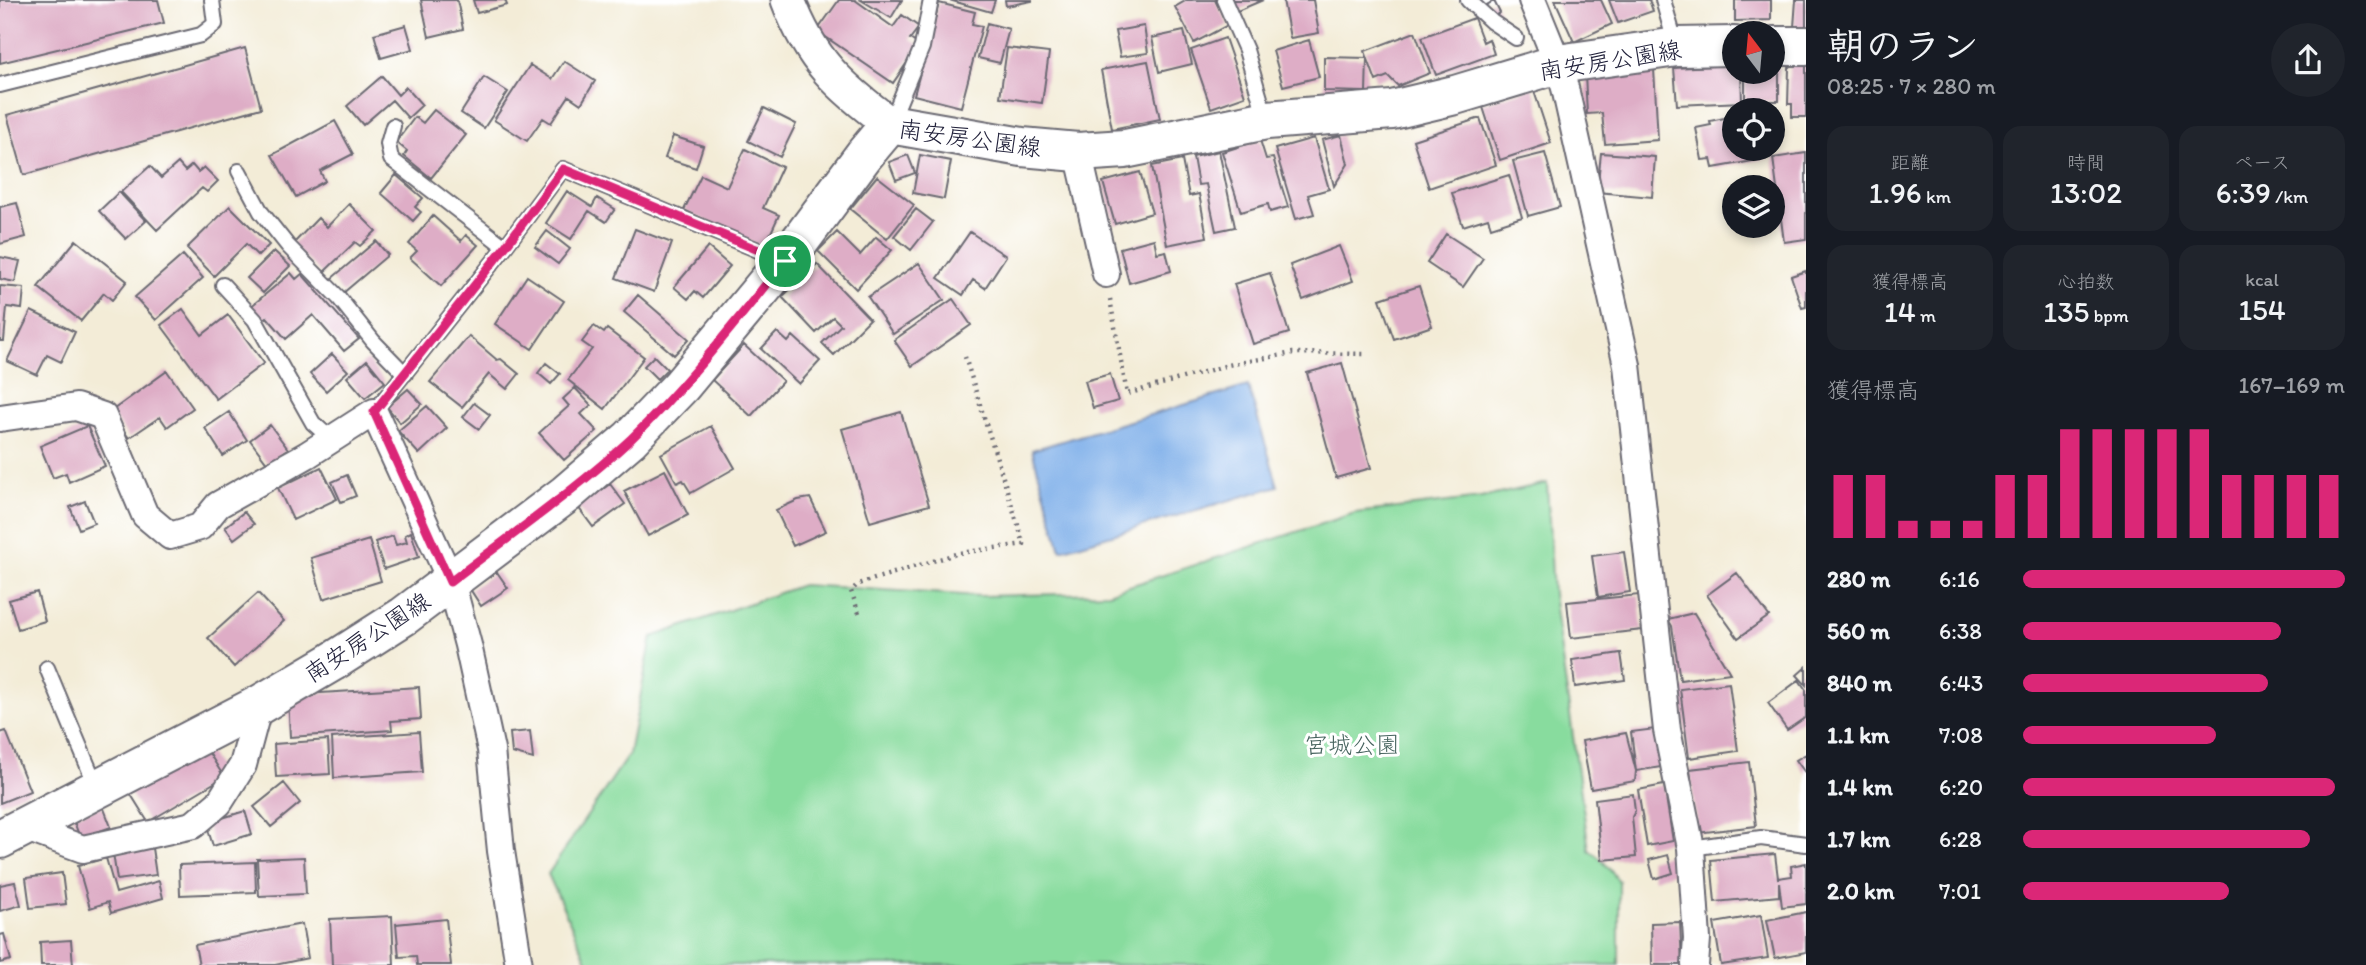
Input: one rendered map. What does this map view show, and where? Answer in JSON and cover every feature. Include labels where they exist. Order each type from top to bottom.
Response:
[{"type":"main road","name":"南安房公園線","points":[[12,833],[259,705],[404,616],[566,494],[631,439],[681,386],[785,261],[890,124],[1022,147],[1078,152],[1125,149],[1267,120],[1392,110],[1455,95],[1558,64],[1676,47],[1722,46]]},
{"type":"main road","points":[[1785,46],[1806,46]]},
{"type":"street","points":[[788,0],[816,57],[838,82],[890,124]]},
{"type":"street","points":[[1532,0],[1558,64],[1627,365],[1667,730],[1691,848],[1697,939],[1695,965]]},
{"type":"street","points":[[1078,152],[1105,274]]},
{"type":"street","points":[[0,418],[76,407],[103,416],[145,515],[170,536],[200,527],[218,505],[374,412],[450,582],[468,645],[491,750],[501,851],[520,965]]},
{"type":"street","points":[[12,833],[83,849],[193,825],[219,803],[243,765],[259,705]]},
{"type":"lane","points":[[0,85],[201,35],[215,24],[212,0]]},
{"type":"lane","points":[[890,124],[922,47],[931,0]]},
{"type":"lane","points":[[1224,0],[1246,50],[1267,120]]},
{"type":"lane","points":[[1468,0],[1492,22],[1516,38]]},
{"type":"lane","points":[[1663,0],[1676,47]]},
{"type":"lane","points":[[393,126],[388,144],[391,159],[505,247]]},
{"type":"lane","points":[[374,412],[505,247],[563,169],[785,261]]},
{"type":"lane","points":[[239,170],[261,212],[288,246],[340,298],[373,341],[405,374]]},
{"type":"lane","points":[[223,285],[255,320],[313,423],[331,439]]},
{"type":"lane","points":[[47,668],[98,789]]},
{"type":"lane","points":[[1691,848],[1761,838],[1806,844]]},
{"type":"path","points":[[1105,274],[1127,394],[1228,365],[1293,353],[1368,354]]},
{"type":"path","points":[[859,613],[851,592],[858,584],[959,553],[1024,544],[965,357]]},
{"type":"green space","name":"宮城公園","points":[[1547,483],[1553,594],[1589,850],[1602,860],[1619,881],[1619,965],[589,965],[548,874],[629,754],[652,637],[802,585],[980,596],[1108,593],[1355,513],[1481,498]]},
{"type":"water","points":[[1248,386],[1278,486],[1061,550],[1032,450]]},
{"type":"building","points":[[0,0],[158,0],[164,23],[0,63]]},
{"type":"building","points":[[421,0],[457,0],[463,29],[429,37]]},
{"type":"building","points":[[473,0],[505,0],[507,5],[477,13]]},
{"type":"building","points":[[839,0],[855,0],[893,27],[902,15],[919,27],[910,39],[919,45],[893,83],[817,31]]},
{"type":"building","points":[[861,0],[902,0],[891,18]]},
{"type":"building","points":[[949,0],[995,0],[991,12]]},
{"type":"building","points":[[1005,0],[1032,0],[1032,1],[1006,6]]},
{"type":"building","points":[[1187,0],[1215,0],[1228,25],[1194,43],[1175,7]]},
{"type":"building","points":[[1230,0],[1263,0],[1235,12]]},
{"type":"building","points":[[1283,0],[1313,0],[1319,33],[1290,38]]},
{"type":"building","points":[[1555,0],[1601,0],[1612,24],[1574,42]]},
{"type":"building","points":[[1609,0],[1649,0],[1653,11],[1618,23]]},
{"type":"building","points":[[1735,0],[1771,0],[1771,20],[1735,21]]},
{"type":"building","points":[[1796,0],[1806,0],[1806,28],[1794,27]]},
{"type":"building","points":[[1494,1],[1500,13],[1492,18],[1485,6]]},
{"type":"building","points":[[939,3],[975,12],[972,24],[982,26],[961,107],[914,95]]},
{"type":"building","points":[[1474,18],[1483,42],[1489,39],[1494,54],[1436,75],[1422,37]]},
{"type":"building","points":[[987,23],[1009,29],[1000,63],[978,58]]},
{"type":"building","points":[[406,25],[413,49],[381,58],[374,34]]},
{"type":"building","points":[[1144,26],[1148,53],[1120,57],[1115,31]]},
{"type":"building","points":[[1184,31],[1192,64],[1159,72],[1152,38]]},
{"type":"building","points":[[1415,32],[1430,73],[1398,86],[1388,76],[1376,81],[1365,51]]},
{"type":"building","points":[[1225,38],[1245,96],[1211,108],[1191,50]]},
{"type":"building","points":[[1309,40],[1319,77],[1283,86],[1273,51]]},
{"type":"building","points":[[245,48],[261,108],[24,175],[7,115]]},
{"type":"building","points":[[1007,48],[1049,53],[1042,103],[1000,97]]},
{"type":"building","points":[[1324,57],[1367,58],[1366,92],[1324,91]]},
{"type":"building","points":[[564,61],[595,81],[581,104],[569,96],[551,123],[543,118],[527,141],[494,120],[530,65],[552,79]]},
{"type":"building","points":[[1148,61],[1160,119],[1112,129],[1101,70]]},
{"type":"building","points":[[1797,61],[1806,62],[1806,117],[1792,117],[1792,104],[1788,104],[1789,68]]},
{"type":"building","points":[[1722,66],[1722,84],[1741,84],[1742,98],[1722,98],[1722,103],[1677,105],[1674,68]]},
{"type":"building","points":[[1654,69],[1658,140],[1605,144],[1602,113],[1587,114],[1585,74]]},
{"type":"building","points":[[382,76],[398,95],[406,87],[422,105],[408,118],[392,100],[363,125],[347,106]]},
{"type":"building","points":[[484,77],[508,92],[484,128],[461,113]]},
{"type":"building","points":[[1745,84],[1779,84],[1779,98],[1745,98]]},
{"type":"building","points":[[1533,88],[1551,143],[1500,160],[1482,104]]},
{"type":"building","points":[[764,108],[796,124],[780,157],[748,141]]},
{"type":"building","points":[[434,110],[466,135],[431,178],[404,156],[407,151],[396,142],[415,117],[423,123]]},
{"type":"building","points":[[1480,118],[1496,165],[1429,188],[1413,140]]},
{"type":"building","points":[[1722,118],[1722,161],[1753,161],[1713,168],[1711,159],[1702,160],[1696,128],[1711,125],[1710,121]]},
{"type":"building","points":[[335,121],[353,154],[320,171],[325,181],[296,197],[272,155]]},
{"type":"building","points":[[1341,135],[1348,164],[1334,186],[1322,140]]},
{"type":"building","points":[[673,136],[703,146],[696,168],[665,158]]},
{"type":"building","points":[[1314,138],[1329,189],[1308,195],[1314,214],[1296,219],[1275,149]]},
{"type":"building","points":[[1260,140],[1266,159],[1273,158],[1288,207],[1270,212],[1268,204],[1241,212],[1222,152]]},
{"type":"building","points":[[745,149],[782,167],[763,208],[779,215],[764,248],[684,210],[701,175],[727,187]]},
{"type":"building","points":[[1219,151],[1235,227],[1216,231],[1206,184],[1198,185],[1193,157]]},
{"type":"building","points":[[1545,153],[1560,207],[1528,216],[1513,161]]},
{"type":"building","points":[[1601,153],[1655,157],[1652,197],[1597,192]]},
{"type":"building","points":[[1806,153],[1806,239],[1784,242],[1785,175],[1775,175],[1773,161],[1785,161],[1785,156]]},
{"type":"building","points":[[908,155],[915,173],[896,180],[889,162]]},
{"type":"building","points":[[920,155],[951,161],[944,199],[913,193]]},
{"type":"building","points":[[1182,160],[1189,196],[1199,194],[1207,237],[1167,245],[1152,166]]},
{"type":"building","points":[[178,163],[185,171],[192,165],[198,172],[204,167],[218,181],[207,192],[202,188],[157,230],[121,192],[150,166],[161,178]]},
{"type":"building","points":[[1140,172],[1152,213],[1115,224],[1103,182]]},
{"type":"building","points":[[396,175],[423,198],[415,207],[421,212],[413,221],[381,193]]},
{"type":"building","points":[[1509,175],[1522,217],[1491,227],[1488,218],[1463,226],[1452,193]]},
{"type":"building","points":[[877,176],[914,205],[887,239],[850,209]]},
{"type":"building","points":[[567,191],[592,207],[597,198],[615,209],[606,222],[589,211],[571,239],[546,223]]},
{"type":"building","points":[[119,192],[146,221],[126,239],[99,211]]},
{"type":"building","points":[[17,203],[26,237],[0,244],[0,207]]},
{"type":"building","points":[[349,204],[376,231],[360,246],[355,242],[322,274],[292,245],[318,218],[327,227]]},
{"type":"building","points":[[230,206],[269,245],[258,256],[246,244],[214,276],[187,248]]},
{"type":"building","points":[[916,209],[933,222],[911,250],[894,236]]},
{"type":"building","points":[[433,216],[461,241],[466,235],[478,245],[441,286],[410,258],[417,251],[409,244]]},
{"type":"building","points":[[635,229],[672,243],[654,292],[616,278]]},
{"type":"building","points":[[547,231],[570,249],[558,264],[535,247]]},
{"type":"building","points":[[837,232],[860,255],[876,237],[892,250],[856,289],[818,251]]},
{"type":"building","points":[[970,232],[1006,256],[985,288],[973,280],[963,295],[938,278]]},
{"type":"building","points":[[1446,234],[1483,258],[1463,287],[1427,263]]},
{"type":"building","points":[[1154,239],[1157,253],[1166,251],[1171,271],[1129,283],[1120,248]]},
{"type":"building","points":[[76,240],[127,281],[112,300],[104,293],[81,321],[38,287]]},
{"type":"building","points":[[376,241],[388,255],[343,293],[331,279]]},
{"type":"building","points":[[1339,246],[1353,281],[1303,300],[1290,265]]},
{"type":"building","points":[[708,247],[730,266],[703,298],[695,291],[688,299],[674,287]]},
{"type":"building","points":[[274,251],[290,266],[263,293],[247,278]]},
{"type":"building","points":[[183,255],[203,278],[156,320],[135,297]]},
{"type":"building","points":[[0,257],[20,261],[15,282],[0,279]]},
{"type":"building","points":[[919,263],[944,300],[893,334],[868,297]]},
{"type":"building","points":[[817,264],[870,319],[834,355],[822,343],[841,325],[833,317],[816,333],[782,297]]},
{"type":"building","points":[[1806,271],[1806,307],[1802,308],[1791,276]]},
{"type":"building","points":[[291,273],[296,279],[302,274],[359,339],[344,351],[313,315],[286,339],[267,317],[261,322],[249,308]]},
{"type":"building","points":[[1270,273],[1289,333],[1253,344],[1234,284]]},
{"type":"building","points":[[527,276],[564,301],[532,349],[495,324]]},
{"type":"building","points":[[0,286],[24,288],[22,309],[7,307],[4,341],[0,341]]},
{"type":"building","points":[[1419,286],[1432,326],[1394,339],[1380,299]]},
{"type":"building","points":[[638,295],[689,339],[674,355],[624,312]]},
{"type":"building","points":[[953,299],[971,325],[912,366],[894,340]]},
{"type":"building","points":[[183,309],[202,335],[228,315],[264,363],[216,399],[161,325]]},
{"type":"building","points":[[31,311],[75,332],[61,362],[47,355],[37,375],[7,361]]},
{"type":"building","points":[[594,326],[604,333],[607,329],[644,357],[605,409],[568,380],[592,349],[582,342]]},
{"type":"building","points":[[777,332],[788,342],[793,336],[820,361],[799,384],[761,349]]},
{"type":"building","points":[[469,336],[497,360],[501,359],[519,374],[507,389],[489,374],[462,407],[430,382]]},
{"type":"building","points":[[744,345],[783,381],[751,416],[712,380]]},
{"type":"building","points":[[332,354],[348,371],[326,391],[310,374]]},
{"type":"building","points":[[654,356],[667,369],[657,379],[644,366]]},
{"type":"building","points":[[367,360],[385,382],[365,398],[347,377]]},
{"type":"building","points":[[546,363],[560,374],[551,384],[538,373]]},
{"type":"building","points":[[1342,363],[1371,468],[1336,478],[1307,373]]},
{"type":"building","points":[[167,371],[193,408],[167,427],[160,417],[129,438],[110,412]]},
{"type":"building","points":[[1110,374],[1118,401],[1093,408],[1085,381]]},
{"type":"building","points":[[575,388],[591,405],[581,414],[597,431],[564,460],[539,433],[569,406],[563,399]]},
{"type":"building","points":[[408,389],[422,404],[400,423],[387,407]]},
{"type":"building","points":[[474,403],[490,415],[479,429],[463,417]]},
{"type":"building","points":[[427,406],[447,428],[419,454],[398,431]]},
{"type":"building","points":[[229,412],[247,440],[223,456],[205,428]]},
{"type":"building","points":[[901,412],[929,505],[870,522],[842,429]]},
{"type":"building","points":[[270,425],[288,449],[268,464],[250,440]]},
{"type":"building","points":[[87,426],[105,466],[69,482],[66,473],[53,478],[40,446]]},
{"type":"building","points":[[711,426],[735,468],[691,493],[683,480],[677,483],[661,454]]},
{"type":"building","points":[[321,467],[337,499],[293,520],[278,488]]},
{"type":"building","points":[[665,470],[688,515],[648,536],[624,491]]},
{"type":"building","points":[[347,475],[356,496],[341,502],[332,482]]},
{"type":"building","points":[[610,484],[625,504],[593,527],[578,507]]},
{"type":"building","points":[[810,498],[826,531],[793,546],[776,510],[798,500]]},
{"type":"building","points":[[85,501],[94,523],[79,529],[70,507]]},
{"type":"building","points":[[244,512],[254,524],[234,539],[225,527]]},
{"type":"building","points":[[411,532],[419,557],[384,569],[375,542],[393,536],[396,545],[407,542],[405,535]]},
{"type":"building","points":[[369,540],[381,581],[323,599],[311,558]]},
{"type":"building","points":[[1624,552],[1630,592],[1598,597],[1592,556]]},
{"type":"building","points":[[497,572],[508,588],[481,606],[470,589]]},
{"type":"building","points":[[1737,573],[1769,616],[1738,638],[1707,595]]},
{"type":"building","points":[[37,592],[45,621],[18,629],[9,600]]},
{"type":"building","points":[[258,593],[284,621],[234,667],[208,638]]},
{"type":"building","points":[[1639,595],[1642,630],[1571,638],[1567,602]]},
{"type":"building","points":[[1694,613],[1730,673],[1680,680],[1672,626],[1668,619]]},
{"type":"building","points":[[1621,653],[1625,680],[1575,687],[1572,660]]},
{"type":"building","points":[[1806,667],[1806,685],[1797,675]]},
{"type":"building","points":[[1799,680],[1806,690],[1806,717],[1787,730],[1768,703]]},
{"type":"building","points":[[1729,683],[1738,751],[1689,758],[1680,689]]},
{"type":"building","points":[[419,687],[421,719],[391,721],[392,730],[290,737],[288,695]]},
{"type":"building","points":[[1655,729],[1661,767],[1636,771],[1631,732]]},
{"type":"building","points":[[6,731],[30,791],[0,803],[0,733]]},
{"type":"building","points":[[530,731],[533,759],[512,753],[510,733]]},
{"type":"building","points":[[419,732],[422,772],[334,778],[332,738]]},
{"type":"building","points":[[1626,733],[1636,771],[1635,781],[1591,789],[1582,741]]},
{"type":"building","points":[[328,740],[330,774],[276,777],[274,744]]},
{"type":"building","points":[[206,748],[224,777],[148,822],[130,793]]},
{"type":"building","points":[[1806,754],[1806,774],[1796,760]]},
{"type":"building","points":[[1749,762],[1756,826],[1697,833],[1690,769]]},
{"type":"building","points":[[284,783],[300,803],[271,827],[254,807]]},
{"type":"building","points":[[1664,785],[1673,841],[1647,846],[1638,790]]},
{"type":"building","points":[[1633,794],[1636,857],[1602,860],[1595,799]]},
{"type":"building","points":[[103,806],[111,827],[80,838],[72,816]]},
{"type":"building","points":[[245,811],[252,834],[213,846],[206,823]]},
{"type":"building","points":[[152,848],[156,875],[117,880],[113,853]]},
{"type":"building","points":[[1775,854],[1778,878],[1792,876],[1791,866],[1806,863],[1806,904],[1782,907],[1779,882],[1779,896],[1715,902],[1711,860]]},
{"type":"building","points":[[1668,855],[1673,873],[1654,879],[1649,860]]},
{"type":"building","points":[[304,857],[306,894],[259,896],[257,859]]},
{"type":"building","points":[[106,858],[116,893],[159,881],[163,898],[111,913],[108,902],[90,908],[78,866]]},
{"type":"building","points":[[255,862],[256,892],[180,895],[179,865]]},
{"type":"building","points":[[62,873],[66,904],[30,908],[26,878]]},
{"type":"building","points":[[15,882],[21,905],[0,911],[0,885]]},
{"type":"building","points":[[1806,912],[1806,952],[1775,958],[1767,920]]},
{"type":"building","points":[[1761,915],[1768,958],[1721,965],[1714,923]]},
{"type":"building","points":[[392,916],[394,965],[332,965],[330,919]]},
{"type":"building","points":[[446,919],[451,965],[417,965],[416,956],[399,957],[396,924]]},
{"type":"building","points":[[1680,922],[1682,965],[1652,965],[1651,923]]},
{"type":"building","points":[[302,924],[308,958],[275,965],[199,965],[195,945]]},
{"type":"building","points":[[4,934],[11,960],[0,963],[0,935]]},
{"type":"building","points":[[71,940],[73,965],[41,965],[40,942]]},
{"type":"route","points":[[563,169],[785,261],[681,386],[631,439],[566,494],[450,582],[374,412],[505,247],[563,169]]}]
